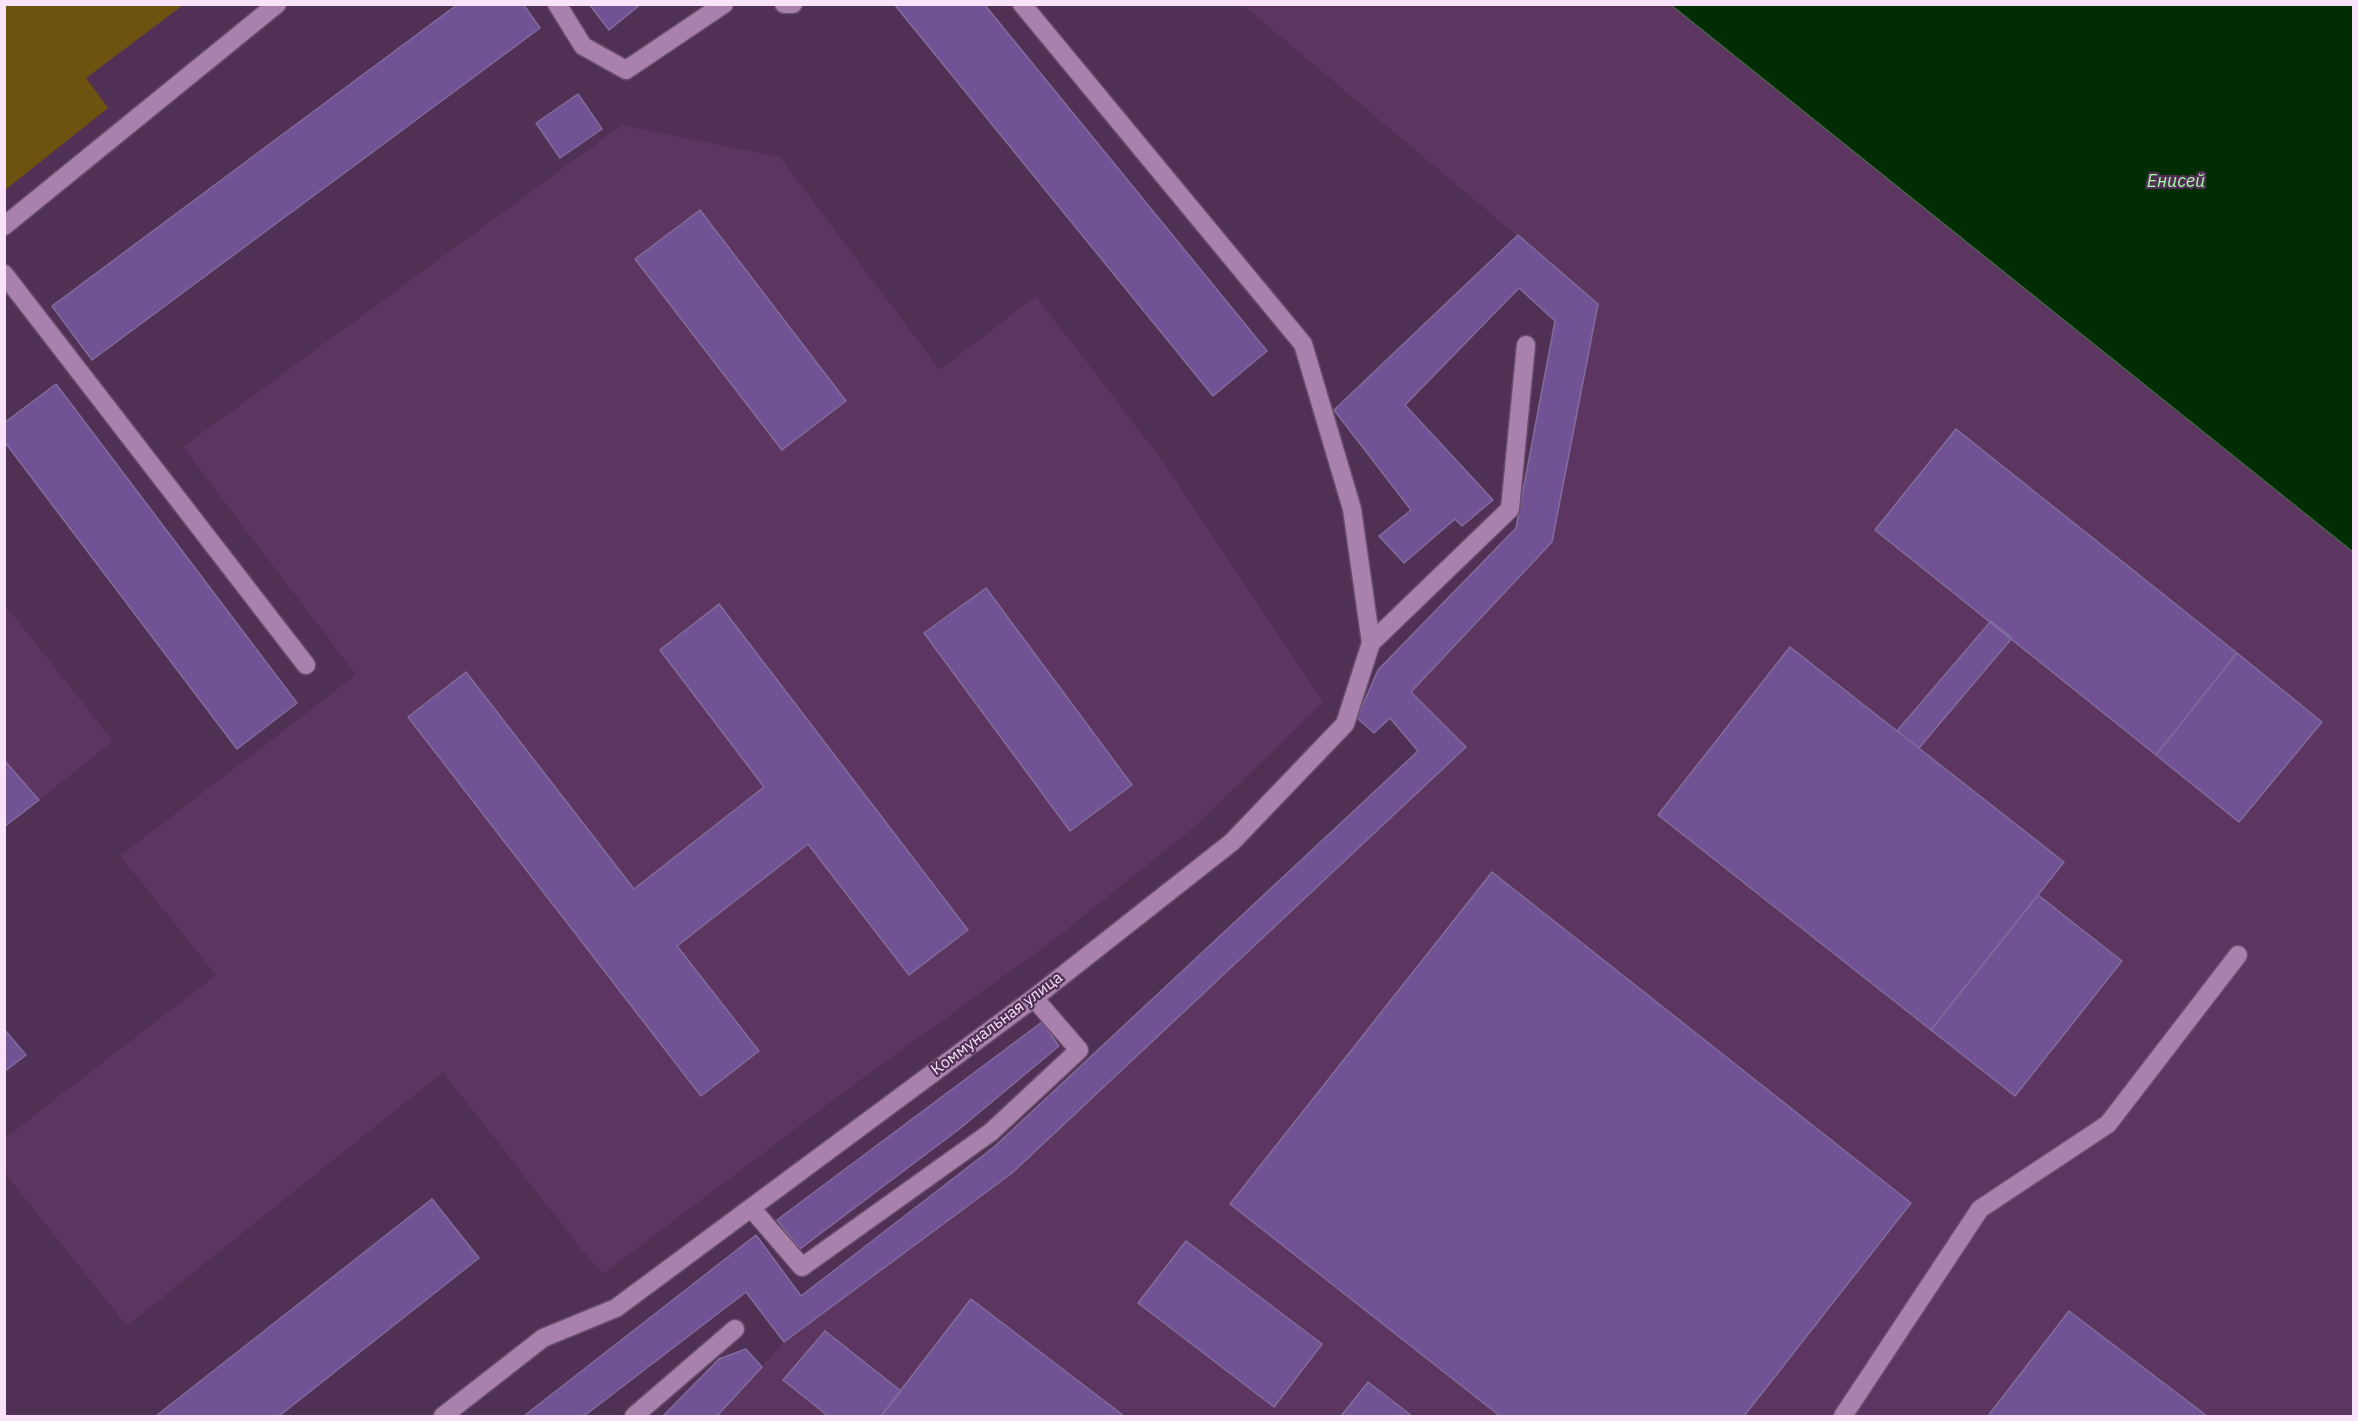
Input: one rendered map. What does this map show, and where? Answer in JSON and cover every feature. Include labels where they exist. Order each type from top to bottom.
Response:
[{"type":"street","points":[[4,226],[278,4]]},
{"type":"street","points":[[557,4],[583,46],[626,70],[724,4]]},
{"type":"street","points":[[784,4],[793,4]]},
{"type":"street","name":"Коммунальная улица","points":[[443,1416],[543,1338],[616,1308],[1034,998],[1232,842],[1345,724],[1371,643],[1352,508],[1303,344],[1022,4]]},
{"type":"street","points":[[4,274],[306,665]]},
{"type":"street","points":[[1371,643],[1510,510],[1526,345]]},
{"type":"street","points":[[1844,1416],[1980,1209],[2108,1124],[2238,955]]},
{"type":"street","points":[[752,1209],[802,1267],[991,1132],[1079,1050],[1034,998]]},
{"type":"street","points":[[634,1416],[735,1329]]},
{"type":"shaded area","points":[[5,4],[183,5],[86,78],[108,108],[5,190]]},
{"type":"shaded area","points":[[1243,5],[1671,5],[2353,552],[2353,1416],[717,1416],[784,1342],[1012,1173],[1466,747],[1411,692],[1552,542],[1598,304]]},
{"type":"shaded area","points":[[622,125],[780,157],[940,370],[1036,296],[1165,464],[1323,702],[1197,825],[1051,942],[856,1083],[603,1274],[443,1072],[127,1326],[5,1173],[5,1138],[216,975],[120,856],[356,675],[183,447]]},
{"type":"shaded area","points":[[4,604],[113,741],[5,827],[4,827]]},
{"type":"water","name":"Енисей","points":[[1671,5],[2353,5],[2353,552]]},
{"type":"building","points":[[458,4],[523,4],[540,28],[92,360],[52,306]]},
{"type":"building","points":[[589,4],[641,4],[609,30]]},
{"type":"building","points":[[894,4],[984,4],[1267,351],[1213,396]]},
{"type":"building","points":[[578,94],[602,129],[560,158],[536,123]]},
{"type":"building","points":[[700,210],[846,401],[782,450],[635,259]]},
{"type":"building","points":[[1518,235],[1598,304],[1552,542],[1411,692],[1466,747],[1012,1173],[784,1342],[746,1292],[584,1416],[524,1416],[756,1235],[801,1296],[994,1147],[1418,751],[1390,718],[1374,733],[1357,718],[1378,670],[1516,528],[1555,321],[1519,288],[1405,405],[1493,500],[1462,526],[1455,519],[1404,563],[1379,536],[1411,510],[1334,410]]},
{"type":"building","points":[[56,384],[297,703],[237,749],[4,441],[4,423]]},
{"type":"building","points":[[1956,429],[2237,653],[2156,755],[1875,530]]},
{"type":"building","points":[[986,588],[1132,785],[1070,831],[924,633]]},
{"type":"building","points":[[719,604],[968,930],[909,975],[808,844],[677,946],[759,1051],[701,1096],[408,717],[466,672],[634,889],[764,787],[660,650]]},
{"type":"building","points":[[1991,621],[2012,638],[1919,748],[1897,731]]},
{"type":"building","points":[[1790,647],[2064,862],[1931,1030],[1658,815]]},
{"type":"building","points":[[2237,653],[2322,722],[2239,822],[2156,755]]},
{"type":"building","points":[[4,760],[39,800],[4,827]]},
{"type":"building","points":[[1492,872],[1911,1203],[1744,1416],[1500,1416],[1230,1204]]},
{"type":"building","points":[[2038,895],[2122,961],[2015,1096],[1931,1030]]},
{"type":"building","points":[[1042,1022],[1059,1046],[958,1130],[800,1249],[777,1220]]},
{"type":"building","points":[[4,1029],[26,1055],[4,1072]]},
{"type":"building","points":[[432,1199],[479,1258],[279,1416],[156,1416]]},
{"type":"building","points":[[1186,1241],[1322,1344],[1274,1407],[1138,1303]]},
{"type":"building","points":[[971,1299],[1124,1416],[881,1416]]},
{"type":"building","points":[[2069,1311],[2207,1416],[1988,1416]]},
{"type":"building","points":[[825,1331],[901,1391],[881,1416],[828,1416],[783,1380]]},
{"type":"building","points":[[746,1349],[762,1367],[717,1416],[663,1416],[719,1359]]},
{"type":"building","points":[[1368,1382],[1412,1416],[1341,1416]]}]
